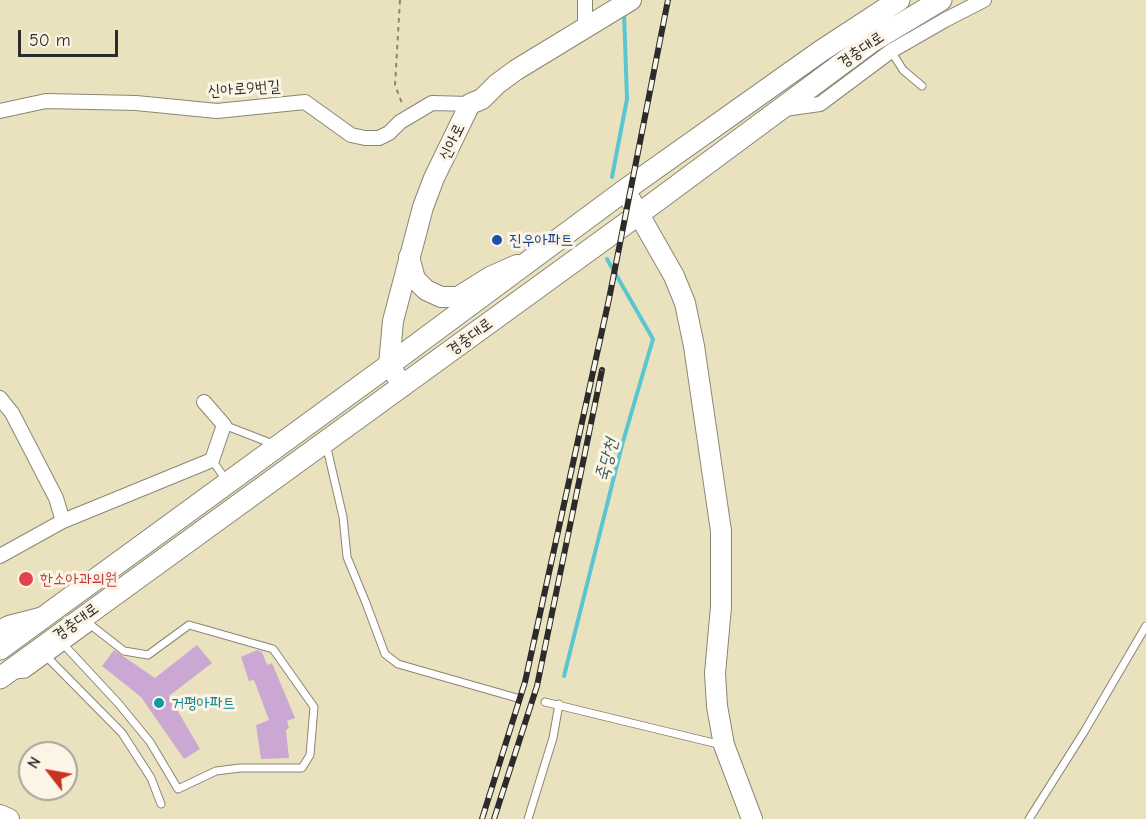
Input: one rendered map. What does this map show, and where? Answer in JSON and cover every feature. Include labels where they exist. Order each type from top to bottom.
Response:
[{"type":"main road","name":"경충대로","points":[[0,649],[625,190],[821,51],[899,0]]},
{"type":"main road","name":"경충대로","points":[[1,677],[89,620],[326,442],[871,42],[941,0]]},
{"type":"street","points":[[585,0],[585,26]]},
{"type":"street","name":"신아로","points":[[389,365],[393,321],[423,207],[434,178],[470,104],[482,99],[506,77],[585,26],[631,0]]},
{"type":"street","points":[[779,110],[820,104],[891,51],[984,0]]},
{"type":"street","name":"신아로9번길","points":[[0,111],[46,101],[136,103],[217,111],[305,102],[351,135],[379,138],[432,103],[470,104]]},
{"type":"street","points":[[625,190],[674,276],[685,303],[694,346],[721,531],[717,706],[724,746],[752,819]]},
{"type":"street","points":[[409,257],[415,279],[426,290],[441,297],[458,297],[509,267],[525,263]]},
{"type":"street","points":[[389,365],[403,386]]},
{"type":"street","points":[[0,398],[12,413],[56,498],[63,521]]},
{"type":"street","points":[[0,556],[63,521],[212,460],[224,425],[204,402]]},
{"type":"street","points":[[72,597],[89,620]]},
{"type":"street","points":[[0,632],[9,626],[45,616]]},
{"type":"street","points":[[0,814],[9,819]]},
{"type":"lane","points":[[891,51],[903,70],[922,86]]},
{"type":"lane","points":[[224,425],[278,446]]},
{"type":"lane","points":[[326,442],[343,517],[346,557],[385,654],[398,664],[517,698]]},
{"type":"lane","points":[[212,460],[227,482]]},
{"type":"lane","points":[[1,677],[26,674],[65,646],[89,620],[124,651],[148,655],[189,625],[273,649],[314,707],[310,755],[302,768],[240,768],[216,771],[178,789],[150,742],[118,703],[65,646]]},
{"type":"lane","points":[[1029,819],[1084,732],[1146,626]]},
{"type":"lane","points":[[48,658],[122,733],[151,778],[161,804]]},
{"type":"lane","points":[[545,702],[724,746]]},
{"type":"lane","points":[[528,819],[553,738],[559,704]]},
{"type":"path","points":[[400,0],[395,85],[408,118]]},
{"type":"building","name":"거평아파트","points":[[197,645],[212,663],[169,696],[200,749],[184,759],[141,697],[102,666],[114,650],[155,678]]},
{"type":"building","name":"거평아파트","points":[[257,650],[262,652],[267,665],[272,663],[295,718],[287,721],[289,758],[261,759],[256,725],[269,720],[254,680],[249,681],[241,657]]},
{"type":"waterway","name":"죽당천","points":[[612,177],[627,99],[624,12]]},
{"type":"waterway","name":"죽당천","points":[[564,676],[622,445],[653,339],[607,259]]},
{"type":"railway","points":[[482,819],[525,682],[609,299],[668,0]]},
{"type":"railway","points":[[494,819],[537,686],[602,370]]},
{"type":"place","name":"진우아파트","points":[[497,240]]},
{"type":"place","name":"한소아과의원","points":[[26,579]]},
{"type":"place","name":"거평아파트","points":[[159,703]]}]
